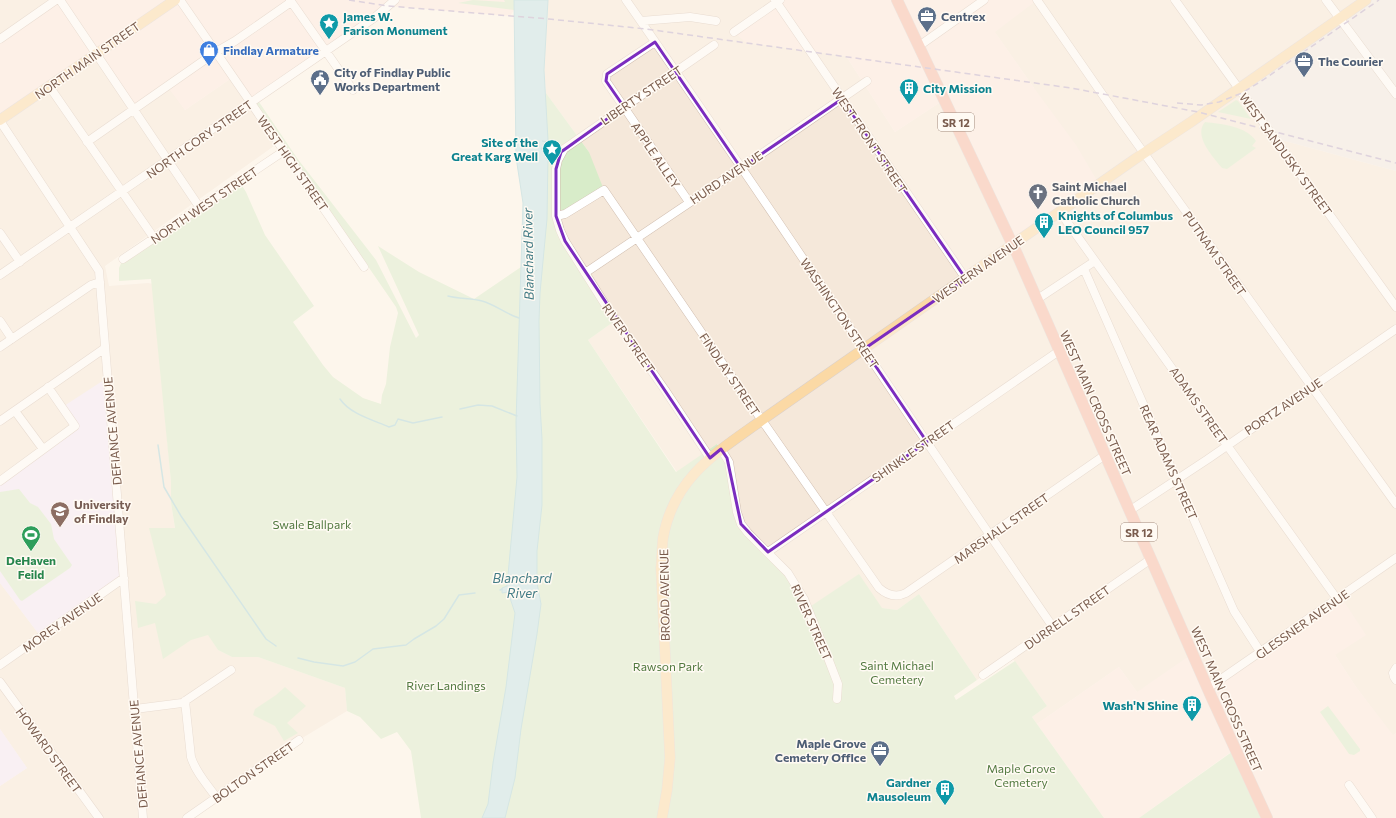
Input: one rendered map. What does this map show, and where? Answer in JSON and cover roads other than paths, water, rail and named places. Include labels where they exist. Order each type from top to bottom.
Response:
[{"type":"highway","name":"WEST MAIN CROSS STREET","points":[[898,0],[1012,245],[1129,511],[1267,818]]},
{"type":"main road","name":"NORTH MAIN STREET","points":[[0,121],[175,0]]},
{"type":"main road","name":"WESTERN AVENUE","points":[[710,458],[762,420],[966,279],[1012,245],[1366,0]]},
{"type":"main road","name":"BROAD AVENUE","points":[[662,818],[667,790],[670,758],[661,568],[663,538],[668,518],[681,491],[693,474],[710,458]]},
{"type":"street","points":[[0,39],[56,0]]},
{"type":"street","points":[[60,0],[200,208]]},
{"type":"street","name":"WEST HIGH STREET","points":[[180,0],[364,267]]},
{"type":"street","name":"NORTH CORY STREET","points":[[0,275],[374,18],[395,0]]},
{"type":"street","name":"WASHINGTON STREET","points":[[626,0],[1053,627]]},
{"type":"street","points":[[919,46],[984,0]]},
{"type":"street","name":"PUTNAM STREET","points":[[1037,0],[1098,86],[1106,100],[1396,504]]},
{"type":"street","name":"WEST SANDUSKY STREET","points":[[1175,0],[1396,307]]},
{"type":"street","points":[[1326,0],[1396,94]]},
{"type":"street","points":[[88,142],[291,1],[353,90]]},
{"type":"street","points":[[734,32],[777,1]]},
{"type":"street","name":"WEST FRONT STREET","points":[[777,1],[842,99],[966,279]]},
{"type":"street","points":[[641,21],[690,17],[716,21]]},
{"type":"street","name":"APPLE ALLEY","points":[[655,42],[607,74],[606,81],[689,202]]},
{"type":"street","name":"LIBERTY STREET","points":[[556,216],[557,164],[561,152],[714,45]]},
{"type":"street","name":"HURD AVENUE","points":[[585,272],[741,168],[867,81]]},
{"type":"street","points":[[49,86],[154,238]]},
{"type":"street","name":"DEFIANCE AVENUE","points":[[0,121],[98,267],[143,818]]},
{"type":"street","name":"NORTH WEST STREET","points":[[123,259],[284,151]]},
{"type":"street","name":"FINDLAY STREET","points":[[556,216],[565,214],[604,190],[762,420],[880,588],[886,593],[894,596]]},
{"type":"street","name":"ADAMS STREET","points":[[1060,212],[1338,599]]},
{"type":"street","name":"RIVER STREET","points":[[556,216],[561,233],[585,272],[710,458]]},
{"type":"street","points":[[0,233],[20,262]]},
{"type":"street","points":[[1036,300],[1095,261]]},
{"type":"street","name":"REAR ADAMS STREET","points":[[1084,269],[1234,611],[1260,653]]},
{"type":"street","points":[[0,347],[91,285],[100,282]]},
{"type":"street","points":[[0,321],[12,339]]},
{"type":"street","name":"PORTZ AVENUE","points":[[1129,511],[1396,329]]},
{"type":"street","points":[[0,421],[105,348]]},
{"type":"street","name":"SHINKLE STREET","points":[[768,552],[1059,351]]},
{"type":"street","points":[[0,481],[75,426],[48,387]]},
{"type":"street","points":[[15,411],[43,449]]},
{"type":"street","name":"RIVER STREET","points":[[721,449],[729,462],[737,512],[741,524],[788,573],[806,604],[838,684],[837,699]]},
{"type":"street","name":"MARSHALL STREET","points":[[894,596],[906,594],[1105,455]]},
{"type":"street","name":"GLESSNER AVENUE","points":[[1208,688],[1396,558]]},
{"type":"street","name":"DURRELL STREET","points":[[983,675],[1151,559]]},
{"type":"street","name":"MOREY AVENUE","points":[[0,665],[124,578]]},
{"type":"street","points":[[1396,668],[1393,673],[1396,680]]},
{"type":"street","points":[[135,709],[178,704],[185,701],[231,670]]},
{"type":"street","name":"HOWARD STREET","points":[[0,682],[99,818]]},
{"type":"street","points":[[185,701],[193,765],[216,797]]},
{"type":"street","name":"BOLTON STREET","points":[[187,818],[299,740]]},
{"type":"street","points":[[1349,785],[1372,818]]},
{"type":"water","name":"Blanchard River","points":[[514,0],[548,0],[544,70],[548,142],[542,141],[546,142],[544,144],[546,145],[545,147],[541,148],[542,150],[547,150],[548,155],[547,219],[539,321],[542,505],[537,551],[537,583],[541,604],[521,729],[515,778],[505,818],[482,818],[488,804],[493,763],[506,687],[515,613],[508,592],[502,593],[502,588],[507,586],[517,477],[516,422],[523,203],[516,157]]},
{"type":"waterway","points":[[448,296],[482,301],[519,318]]},
{"type":"waterway","points":[[340,399],[356,413],[389,427],[395,425],[398,419],[413,423],[442,417]]},
{"type":"waterway","points":[[460,409],[478,405],[492,406],[517,416]]},
{"type":"waterway","points":[[158,445],[164,487],[181,516],[266,639],[276,646]]},
{"type":"waterway","points":[[298,658],[343,666],[355,662],[373,649],[406,645],[436,626],[444,619],[459,595],[475,593]]},
{"type":"railway","points":[[349,0],[388,6],[549,19],[646,29],[1071,88],[1198,112],[1396,163]]},
{"type":"railway","points":[[1177,103],[1201,105],[1219,102],[1242,93],[1379,0]]},
{"type":"place","name":"Centrex","points":[[927,33]]},
{"type":"place","name":"James W. Farison Monument","points":[[329,40]]},
{"type":"place","name":"Findlay Armature","points":[[209,67]]},
{"type":"place","name":"The Courier","points":[[1304,78]]},
{"type":"place","name":"City of Findlay Public Works Department","points":[[320,96]]},
{"type":"place","name":"City Mission","points":[[909,105]]},
{"type":"place","name":"Site of the Great Karg Well","points":[[552,166]]},
{"type":"place","name":"Saint Michael Catholic Church","points":[[1038,210]]},
{"type":"place","name":"Knights of Columbus LEO Council 957","points":[[1044,239]]},
{"type":"place","name":"University of Findlay","points":[[60,528]]},
{"type":"place","name":"DeHaven Feild","points":[[31,552]]},
{"type":"place","name":"Wash'N Shine","points":[[1192,722]]},
{"type":"place","name":"Maple Grove Cemetery Office","points":[[880,767]]},
{"type":"place","name":"Gardner Mausoleum","points":[[945,806]]},
{"type":"park label","name":"Swale Ballpark","points":[[312,524]]},
{"type":"park label","name":"Rawson Park","points":[[668,666]]},
{"type":"park label","name":"Saint Michael Cemetery","points":[[897,672]]},
{"type":"park label","name":"River Landings","points":[[446,685]]},
{"type":"park label","name":"Maple Grove Cemetery","points":[[1021,775]]}]
